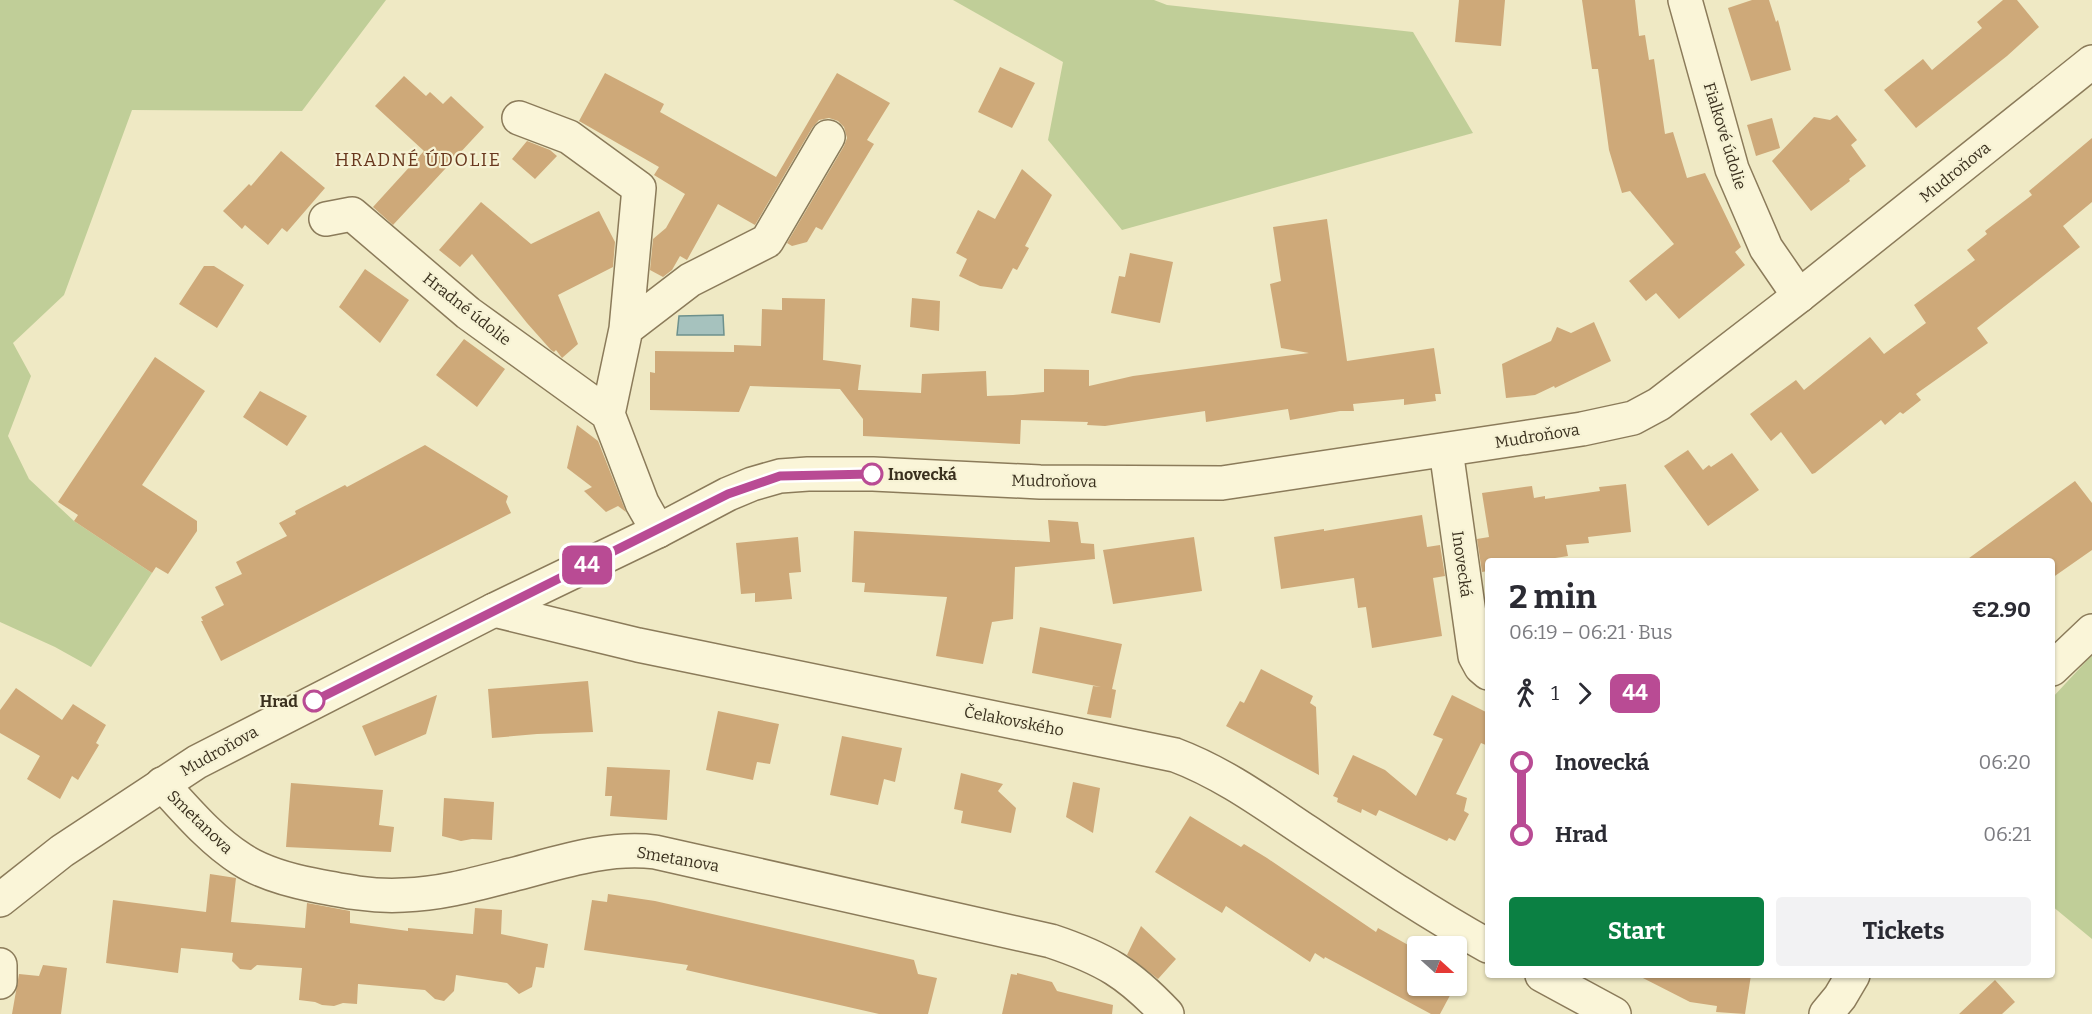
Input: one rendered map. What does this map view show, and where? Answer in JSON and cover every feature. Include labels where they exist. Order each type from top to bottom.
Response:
[{"type":"street","name":"Fialkové údolie","points":[[1685,0],[1732,169],[1766,248],[1799,296]]},
{"type":"street","name":"Mudroňova","points":[[0,900],[62,851],[162,784],[236,741],[728,494],[780,476],[873,474],[1040,482],[1222,483],[1591,428],[1633,418],[1659,404],[1799,296],[2092,62]]},
{"type":"street","points":[[519,118],[569,137],[639,188],[626,329],[608,414],[642,503],[658,531]]},
{"type":"street","points":[[626,329],[690,280],[766,241],[828,137]]},
{"type":"street","name":"Hradné údolie","points":[[326,219],[352,214],[468,313],[608,414]]},
{"type":"street","name":"Inovecká","points":[[1446,450],[1474,650],[1478,663],[1485,670]]},
{"type":"street","name":"Čelakovského","points":[[494,610],[638,645],[1175,754],[1207,768],[1245,790],[1427,911],[1485,944]]},
{"type":"street","points":[[2055,666],[2092,631]]},
{"type":"street","name":"Smetanova","points":[[162,784],[235,856],[265,872],[304,884],[354,893],[404,896],[451,889],[593,855],[630,851],[655,852],[1052,941],[1091,955],[1117,969],[1142,988],[1167,1014]]},
{"type":"street","points":[[0,965],[0,982]]},
{"type":"street","points":[[1548,978],[1614,1014]]},
{"type":"street","points":[[1826,1014],[1851,978]]},
{"type":"green space","points":[[0,0],[386,0],[302,111],[132,110],[64,295],[13,343],[31,376],[8,436],[29,479],[74,521],[152,573],[91,667],[55,647],[0,622]]},
{"type":"green space","points":[[953,0],[1154,0],[1167,5],[1413,32],[1473,133],[1122,230],[1048,140],[1063,62]]},
{"type":"green space","points":[[2092,655],[2092,939],[2055,908],[2055,695]]},
{"type":"water","points":[[723,315],[724,335],[677,335],[679,316]]},
{"type":"building","points":[[1459,0],[1505,0],[1501,46],[1455,42]]},
{"type":"building","points":[[1582,0],[1635,0],[1639,36],[1645,35],[1649,60],[1654,59],[1665,134],[1673,132],[1687,178],[1705,173],[1741,247],[1735,252],[1745,265],[1679,319],[1656,293],[1646,301],[1629,281],[1674,244],[1630,191],[1622,193],[1609,150],[1598,69],[1592,69]]},
{"type":"building","points":[[1752,0],[1769,0],[1776,22],[1778,20],[1791,70],[1751,81],[1728,8]]},
{"type":"building","points":[[2003,0],[2017,0],[2039,27],[2007,56],[1916,128],[1884,90],[1923,59],[1932,70],[1982,28],[1977,22]]},
{"type":"building","points":[[1000,67],[1035,83],[1012,128],[978,112]]},
{"type":"building","points":[[605,73],[664,104],[660,112],[776,177],[837,73],[890,103],[867,140],[874,144],[822,230],[816,227],[807,242],[792,246],[787,243],[847,138],[844,127],[838,121],[829,118],[819,120],[812,128],[755,225],[718,204],[687,260],[680,256],[672,270],[663,277],[650,270],[653,239],[666,228],[685,194],[654,175],[659,167],[579,121]]},
{"type":"building","points":[[404,76],[426,96],[430,92],[443,104],[451,96],[484,127],[393,225],[373,207],[424,151],[375,106]]},
{"type":"building","points":[[1837,115],[1857,140],[1851,145],[1866,166],[1811,211],[1772,161],[1814,117],[1830,120]]},
{"type":"building","points":[[1772,118],[1780,148],[1756,156],[1747,125]]},
{"type":"building","points":[[2092,138],[2092,202],[2063,226],[2080,247],[1977,328],[1988,343],[1916,394],[1921,400],[1903,414],[1900,412],[1885,425],[1881,420],[1815,473],[1812,474],[1781,432],[1771,441],[1750,414],[1796,380],[1804,390],[1870,337],[1884,354],[1926,323],[1914,305],[1975,260],[1967,250],[1987,234],[1985,231],[2032,195],[2029,191]]},
{"type":"building","points":[[527,141],[550,150],[557,156],[535,179],[512,159]]},
{"type":"building","points":[[281,151],[325,188],[287,232],[282,228],[268,245],[245,225],[242,229],[223,211],[249,184],[251,186]]},
{"type":"building","points":[[1022,169],[1052,195],[1025,246],[1029,248],[1017,270],[1013,268],[1002,289],[980,286],[959,276],[967,259],[956,253],[978,210],[995,219]]},
{"type":"building","points":[[481,202],[531,244],[599,211],[615,242],[613,267],[558,295],[578,344],[562,358],[556,350],[554,352],[551,350],[527,323],[472,254],[460,267],[439,250]]},
{"type":"building","points":[[1327,219],[1347,361],[1434,348],[1441,394],[1435,394],[1436,401],[1404,405],[1404,399],[1353,404],[1354,411],[1340,411],[1290,420],[1288,409],[1206,422],[1205,411],[1105,426],[1087,425],[1088,422],[1021,420],[1020,444],[863,436],[863,419],[840,389],[750,386],[739,412],[650,410],[650,372],[655,373],[655,351],[734,352],[734,345],[761,346],[762,309],[782,310],[782,298],[825,299],[823,360],[861,365],[858,390],[921,393],[922,374],[986,371],[987,396],[1013,395],[1044,392],[1044,369],[1089,370],[1089,386],[1133,376],[1309,353],[1281,348],[1270,284],[1281,281],[1273,227]]},
{"type":"building","points":[[1130,253],[1173,262],[1160,323],[1111,313],[1119,276],[1125,277]]},
{"type":"building","points":[[204,266],[214,266],[244,285],[217,328],[179,304]]},
{"type":"building","points":[[365,269],[409,300],[380,343],[339,307]]},
{"type":"building","points":[[912,298],[940,301],[939,331],[910,327]]},
{"type":"building","points":[[1594,322],[1611,361],[1555,388],[1554,386],[1535,395],[1506,398],[1502,364],[1551,341],[1557,327],[1571,333]]},
{"type":"building","points":[[464,339],[505,369],[477,407],[436,375]]},
{"type":"building","points":[[155,357],[205,391],[142,485],[197,521],[197,531],[168,574],[156,567],[152,573],[74,521],[78,515],[58,502]]},
{"type":"building","points":[[260,391],[307,416],[287,446],[243,417]]},
{"type":"building","points":[[577,425],[598,441],[626,512],[618,506],[606,512],[584,491],[592,487],[567,468]]},
{"type":"building","points":[[425,445],[508,496],[506,502],[511,513],[221,661],[201,617],[224,605],[215,587],[242,574],[236,562],[287,536],[279,523],[296,514],[295,511],[345,485],[347,487]]},
{"type":"building","points":[[1688,450],[1703,470],[1732,453],[1759,490],[1708,526],[1664,466]]},
{"type":"building","points":[[2075,481],[2092,503],[2092,550],[2055,576],[2055,558],[1969,558]]},
{"type":"building","points":[[1626,484],[1631,532],[1588,537],[1589,543],[1566,545],[1568,556],[1485,558],[1485,572],[1482,572],[1477,539],[1489,537],[1482,493],[1532,486],[1534,498],[1545,496],[1545,499],[1600,491],[1599,487]]},
{"type":"building","points":[[1422,515],[1427,547],[1440,545],[1445,576],[1433,578],[1442,636],[1372,648],[1366,607],[1358,608],[1354,578],[1281,589],[1274,537]]},
{"type":"building","points":[[1048,520],[1078,522],[1081,543],[1094,544],[1095,559],[1015,567],[1013,619],[992,622],[983,664],[936,656],[947,597],[864,592],[865,583],[852,582],[854,531],[1050,542]]},
{"type":"building","points":[[798,537],[801,572],[789,573],[792,599],[755,602],[755,593],[741,594],[736,543]]},
{"type":"building","points":[[1194,537],[1202,591],[1113,604],[1103,550]]},
{"type":"building","points":[[1040,627],[1122,644],[1112,689],[1116,690],[1111,718],[1087,714],[1093,686],[1101,687],[1032,673]]},
{"type":"building","points":[[1261,669],[1313,696],[1310,703],[1316,707],[1319,775],[1226,726],[1240,701],[1244,703]]},
{"type":"building","points":[[588,681],[593,732],[492,738],[488,689]]},
{"type":"building","points":[[16,688],[62,720],[73,704],[106,725],[96,743],[99,745],[78,780],[72,776],[60,799],[27,779],[40,756],[0,733],[0,710]]},
{"type":"building","points":[[437,695],[426,734],[375,756],[362,726]]},
{"type":"building","points":[[1452,695],[1485,712],[1485,745],[1481,743],[1456,794],[1467,798],[1464,811],[1469,814],[1455,841],[1449,838],[1447,841],[1379,810],[1376,816],[1362,809],[1361,813],[1337,802],[1338,798],[1333,796],[1353,755],[1385,770],[1416,796],[1443,739],[1433,735]]},
{"type":"building","points":[[718,711],[779,724],[770,764],[757,762],[753,780],[706,770]]},
{"type":"building","points":[[842,736],[902,748],[895,782],[884,779],[878,805],[830,795]]},
{"type":"building","points":[[607,767],[670,770],[667,820],[610,816],[612,796],[605,796]]},
{"type":"building","points":[[961,773],[1003,784],[998,791],[1016,808],[1011,833],[961,823],[963,811],[954,809]]},
{"type":"building","points":[[1073,782],[1100,788],[1093,833],[1066,817]]},
{"type":"building","points":[[291,783],[383,790],[379,825],[394,827],[391,852],[286,847]]},
{"type":"building","points":[[444,798],[494,802],[492,840],[461,841],[442,836]]},
{"type":"building","points":[[1190,816],[1241,847],[1244,844],[1267,858],[1376,932],[1378,928],[1407,944],[1407,996],[1450,996],[1440,1014],[1431,1014],[1325,957],[1324,959],[1315,953],[1310,962],[1226,906],[1222,913],[1155,872]]},
{"type":"building","points":[[210,874],[236,878],[231,922],[305,928],[307,903],[350,911],[350,923],[408,931],[408,928],[473,934],[475,908],[502,910],[501,934],[548,944],[544,968],[536,967],[532,987],[519,994],[507,983],[456,975],[454,991],[444,1001],[435,999],[425,990],[358,984],[357,1004],[343,1003],[334,1006],[299,1000],[302,968],[257,965],[251,970],[240,969],[232,961],[233,953],[181,948],[178,973],[106,963],[113,900],[206,912]]},
{"type":"building","points":[[608,894],[655,901],[914,960],[918,974],[937,978],[928,1014],[879,1014],[686,970],[688,965],[584,950],[592,900],[607,902]]},
{"type":"building","points":[[1141,926],[1176,959],[1158,979],[1127,955]]},
{"type":"building","points":[[43,965],[67,968],[61,1014],[12,1014],[19,974],[39,976]]},
{"type":"building","points":[[1017,973],[1052,982],[1057,991],[1113,1005],[1112,1014],[1002,1014],[1011,974],[1017,975]]},
{"type":"building","points":[[1643,978],[1751,978],[1745,1014],[1716,1012],[1717,1006],[1690,1002]]},
{"type":"building","points":[[1995,980],[2015,1002],[2002,1014],[1959,1014]]},
{"type":"bus line","name":"44","points":[[314,701],[752,484],[780,476],[872,474]]},
{"type":"place","name":"Inovecká","points":[[872,474]]},
{"type":"place","name":"Hrad","points":[[314,701]]},
{"type":"district","name":"HRADNÉ ÚDOLIE","points":[[418,160]]}]
